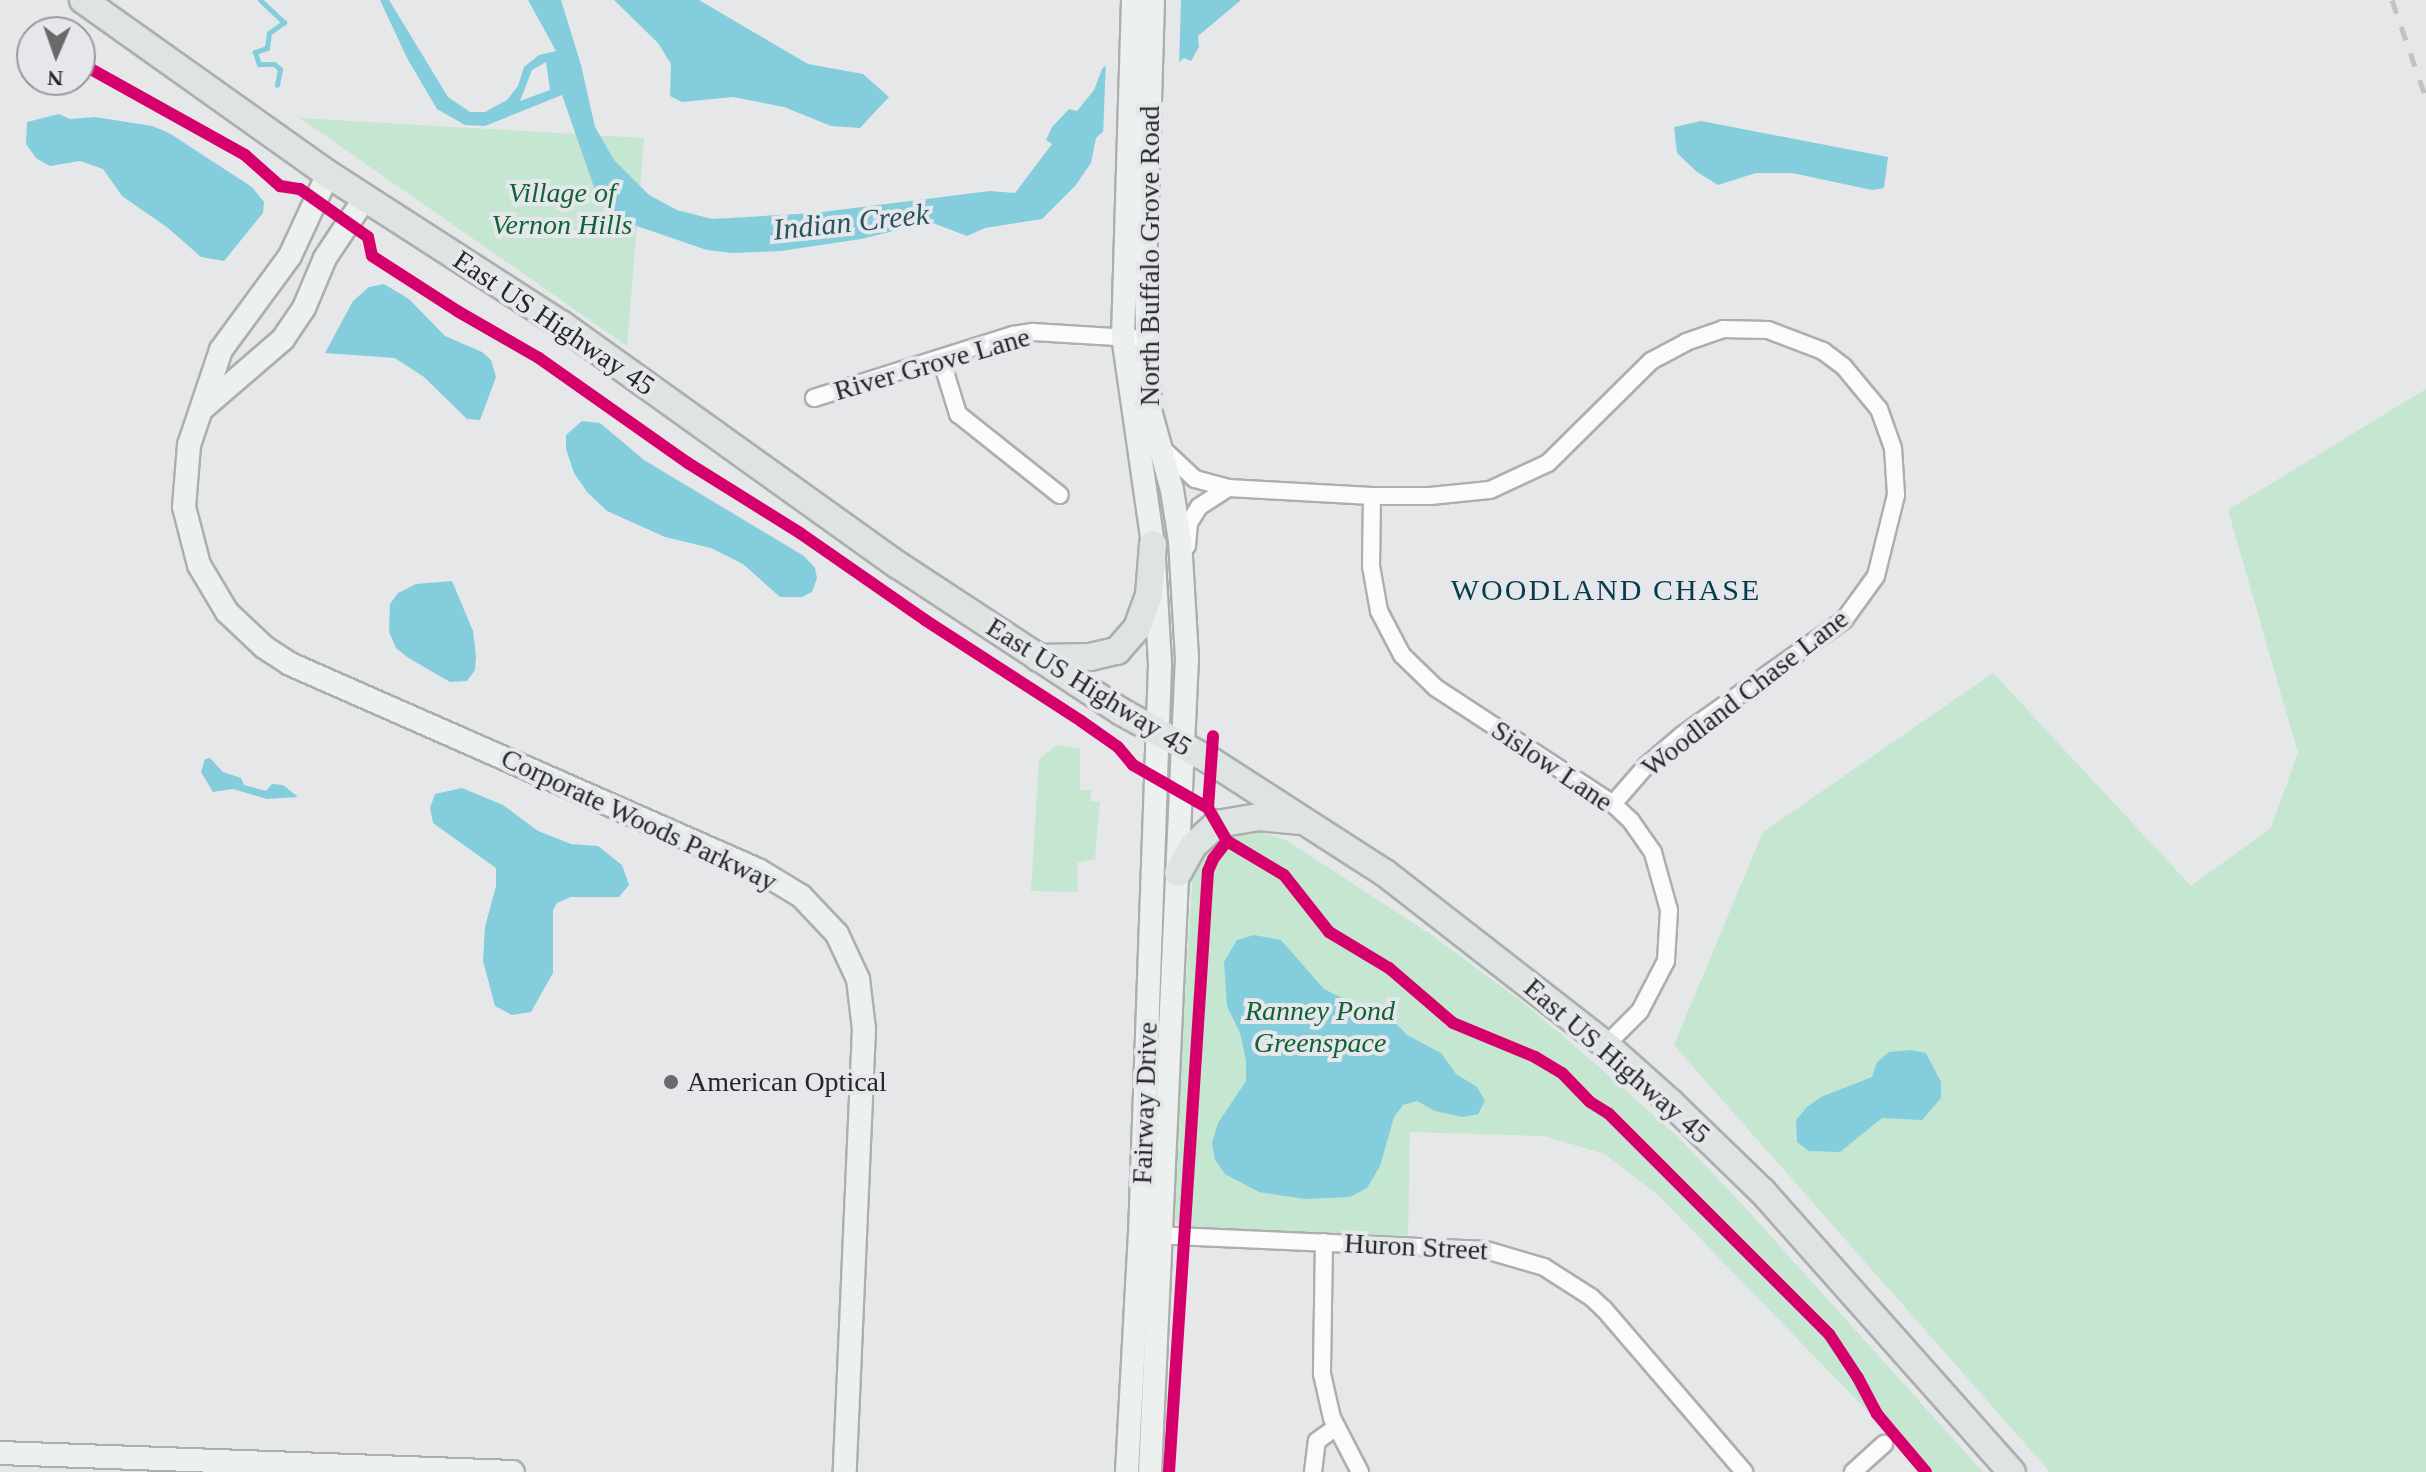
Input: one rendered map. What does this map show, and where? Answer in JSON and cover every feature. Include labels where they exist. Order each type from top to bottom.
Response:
[{"type":"main road","name":"East US Highway 45","points":[[83,0],[328,174],[561,324],[898,565],[1038,658],[1306,821],[1385,873],[1606,1045],[1763,1192],[2012,1472]]},
{"type":"main road","name":"North Buffalo Grove Road","points":[[1143,10],[1123,337],[1153,544],[1160,664],[1159,733]]},
{"type":"main road","name":"North Buffalo Grove Road","points":[[1138,119],[1146,339],[1154,437],[1172,490],[1178,529],[1185,629],[1185,748]]},
{"type":"main road","name":"Corporate Woods Parkway","points":[[328,174],[290,256],[221,350],[189,445],[184,482],[188,530],[207,583],[227,612],[255,639],[290,664],[758,870],[801,896],[837,934],[858,979],[864,1029],[845,1472]]},
{"type":"main road","points":[[201,410],[283,339],[304,308],[325,258],[365,198]]},
{"type":"main road","points":[[1038,658],[1090,657],[1117,651],[1137,628],[1149,595],[1153,544]]},
{"type":"main road","name":"Fairway Drive","points":[[1150,1472],[1159,733]]},
{"type":"main road","name":"Fairway Drive","points":[[1127,1472],[1151,1235],[1185,748]]},
{"type":"main road","points":[[1178,873],[1193,846],[1217,824],[1259,817],[1306,821]]},
{"type":"main road","points":[[0,1453],[513,1472]]},
{"type":"street","name":"Woodland Chase Lane","points":[[1154,437],[1171,460],[1195,479],[1228,488],[1372,496],[1490,490],[1548,463],[1651,361],[1686,342],[1723,329],[1768,330],[1823,351],[1844,367],[1879,409],[1893,448],[1896,495],[1876,576],[1844,620],[1681,736],[1646,766],[1613,804]]},
{"type":"street","name":"River Grove Lane","points":[[814,398],[1023,333],[1146,339]]},
{"type":"street","points":[[941,359],[958,414],[1060,495]]},
{"type":"street","points":[[1185,629],[1192,619],[1194,604],[1186,544],[1189,523],[1199,507],[1228,488]]},
{"type":"street","name":"Sislow Lane","points":[[1372,496],[1371,566],[1379,611],[1402,655],[1436,688],[1613,804],[1631,821],[1653,853],[1665,884],[1670,933],[1666,961],[1640,1011],[1606,1045]]},
{"type":"street","name":"Huron Street","points":[[1151,1235],[1486,1250],[1544,1267],[1604,1309],[1744,1472]]},
{"type":"street","points":[[1324,1242],[1322,1374],[1336,1427],[1360,1472]]},
{"type":"street","points":[[1313,1472],[1317,1441],[1336,1427]]},
{"type":"street","points":[[1853,1472],[1884,1444]]},
{"type":"green space","name":"Village of Vernon Hills","points":[[300,118],[644,138],[627,346]]},
{"type":"green space","points":[[2426,389],[2426,1472],[2050,1472],[1674,1045],[1763,832],[1993,673],[2191,886],[2271,828],[2298,753],[2228,510]]},
{"type":"green space","points":[[1057,745],[1080,749],[1080,790],[1091,790],[1091,801],[1100,801],[1095,859],[1077,863],[1078,892],[1031,891],[1039,759]]},
{"type":"green space","name":"Ranney Pond Greenspace","points":[[1258,831],[1286,840],[1430,934],[1525,1004],[1598,1066],[1677,1136],[1741,1203],[1983,1472],[1921,1472],[1878,1422],[1659,1196],[1605,1154],[1544,1136],[1410,1132],[1408,1239],[1190,1230],[1178,1225],[1171,1213],[1193,871],[1212,843],[1233,832]]},
{"type":"water","name":"Indian Creek","points":[[380,0],[389,0],[448,97],[470,112],[485,112],[507,100],[518,86],[524,67],[539,55],[556,51],[528,0],[561,0],[581,65],[595,127],[614,160],[649,195],[677,210],[712,219],[814,213],[990,191],[1015,193],[1052,144],[1046,140],[1052,127],[1069,109],[1077,111],[1094,90],[1102,69],[1174,0],[1241,0],[1198,36],[1199,47],[1191,61],[1184,58],[1096,138],[1091,163],[1075,186],[1042,219],[985,228],[967,236],[930,222],[861,239],[781,251],[732,253],[707,250],[622,221],[594,187],[562,95],[485,126],[465,125],[437,109],[407,58]],"holes":[[[546,62],[550,90],[520,101],[532,70]]]},
{"type":"water","points":[[614,0],[699,0],[808,64],[863,74],[889,97],[860,128],[831,126],[784,107],[733,97],[682,102],[670,96],[671,64],[658,43]]},
{"type":"water","points":[[59,114],[70,119],[95,117],[152,126],[169,133],[252,187],[264,202],[263,213],[224,261],[201,257],[168,228],[122,196],[103,169],[80,161],[50,166],[36,158],[26,144],[27,122]]},
{"type":"water","points":[[1701,121],[1888,157],[1884,188],[1872,190],[1792,173],[1756,173],[1718,185],[1697,172],[1677,153],[1674,127]]},
{"type":"water","points":[[384,284],[409,299],[445,336],[482,352],[491,360],[496,377],[480,420],[467,419],[424,377],[395,358],[325,353],[353,301],[369,287]]},
{"type":"water","points":[[582,421],[600,423],[644,460],[804,556],[815,568],[817,578],[812,592],[802,597],[780,597],[743,564],[711,548],[665,537],[607,511],[587,492],[574,473],[566,449],[566,435]]},
{"type":"water","points":[[452,581],[473,631],[475,670],[467,681],[450,682],[407,657],[396,648],[389,632],[390,604],[398,593],[416,584]]},
{"type":"water","points":[[210,758],[223,772],[241,778],[244,785],[266,791],[272,784],[283,785],[298,797],[267,799],[233,789],[213,792],[201,772],[205,759]]},
{"type":"water","points":[[462,788],[503,805],[538,831],[571,844],[598,846],[622,865],[629,885],[619,897],[571,897],[557,903],[553,910],[553,973],[531,1012],[512,1015],[495,1006],[483,961],[485,927],[496,886],[496,868],[433,823],[430,808],[435,794]]},
{"type":"water","points":[[1254,935],[1281,940],[1324,989],[1372,1013],[1390,1017],[1407,1035],[1441,1053],[1456,1074],[1477,1087],[1485,1101],[1478,1114],[1463,1117],[1435,1111],[1417,1101],[1403,1105],[1394,1117],[1380,1166],[1367,1188],[1350,1197],[1305,1199],[1259,1192],[1225,1174],[1215,1160],[1212,1143],[1218,1123],[1246,1081],[1246,1060],[1240,1033],[1227,1006],[1224,962],[1237,940]]},
{"type":"water","points":[[1911,1050],[1926,1053],[1941,1082],[1941,1098],[1922,1120],[1882,1118],[1840,1152],[1809,1151],[1797,1142],[1796,1120],[1807,1107],[1821,1097],[1872,1077],[1877,1062],[1889,1052]]},
{"type":"pier","points":[[1168,0],[1181,0],[1179,68],[1103,137],[1106,59]]},
{"type":"waterway","points":[[260,0],[284,22],[269,33],[267,48],[255,52],[259,64],[274,64],[280,69],[277,85]]},
{"type":"railway","points":[[2392,0],[2426,98]]},
{"type":"cycle path","points":[[96,72],[245,155],[280,186],[300,189],[368,237],[372,256],[459,312],[539,358],[688,463],[800,533],[925,620],[1081,721],[1118,747],[1133,765],[1208,808]]},
{"type":"cycle path","points":[[1169,1472],[1208,871],[1227,841],[1208,808],[1213,736]]},
{"type":"cycle path","points":[[1227,841],[1284,875],[1329,932],[1389,968],[1453,1023],[1535,1057],[1562,1073],[1590,1102],[1609,1114],[1829,1334],[1877,1414],[1926,1472]]},
{"type":"place","name":"American Optical","points":[[671,1082]]},
{"type":"district","name":"WOODLAND CHASE","points":[[1606,590]]}]
